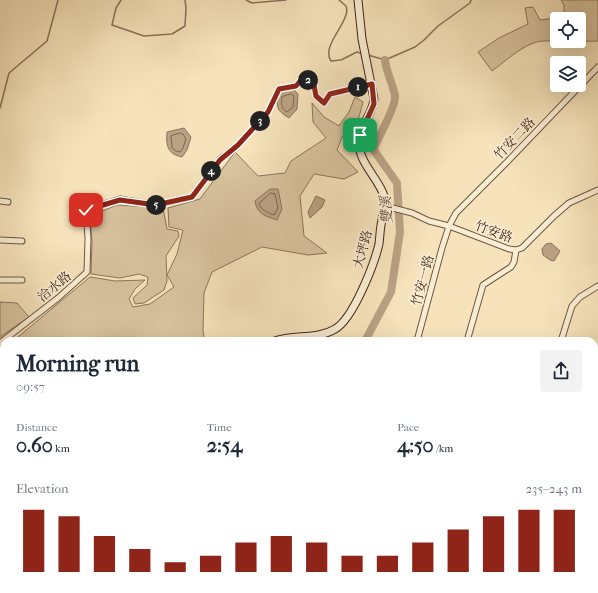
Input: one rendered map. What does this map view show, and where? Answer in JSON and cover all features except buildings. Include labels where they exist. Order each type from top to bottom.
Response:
[{"type":"street","name":"大坪路","points":[[294,337],[328,333],[337,328],[343,322],[362,290],[372,267],[379,243],[384,196],[366,166],[359,146],[361,130],[374,104],[372,84],[362,39],[358,0]]},
{"type":"street","name":"竹安二路","points":[[449,226],[456,213],[598,67]]},
{"type":"street","name":"洽水路","points":[[8,337],[58,298],[87,272],[88,238],[86,210],[120,200],[156,205],[192,197],[220,160],[238,145],[268,112],[279,89],[296,86],[301,80],[309,80],[314,85],[316,96],[324,103],[330,94],[372,84]]},
{"type":"street","name":"竹安路","points":[[384,206],[412,213],[429,221],[449,226],[509,249],[516,250],[522,248],[569,203],[598,190]]},
{"type":"street","points":[[0,202],[8,202]]},
{"type":"street","name":"竹安一路","points":[[418,337],[449,226]]},
{"type":"street","points":[[0,240],[22,241]]},
{"type":"street","points":[[468,337],[483,285],[512,267],[516,250]]},
{"type":"street","points":[[0,280],[22,280]]},
{"type":"street","points":[[562,337],[572,306],[580,297],[598,286]]},
{"type":"shaded area","points":[[561,0],[598,0],[598,41],[586,41],[586,12],[564,12],[564,5]]},
{"type":"shaded area","points":[[533,7],[540,20],[550,19],[550,41],[535,42],[529,45],[492,71],[478,52],[499,38],[528,24],[525,8]]},
{"type":"shaded area","points":[[355,97],[363,102],[359,117],[342,137],[337,150],[358,172],[344,179],[314,174],[300,196],[304,236],[327,253],[308,255],[262,247],[212,272],[204,293],[204,337],[18,337],[90,277],[115,281],[145,280],[135,289],[129,299],[133,307],[150,304],[174,287],[167,275],[177,254],[183,230],[169,227],[168,208],[200,199],[235,152],[258,176],[285,173],[291,161],[326,138],[313,122],[312,103],[324,117],[339,126],[349,112]]},
{"type":"shaded area","points":[[117,205],[163,208],[167,229],[178,231],[179,236],[166,256],[167,281],[164,290],[144,303],[135,304],[133,298],[147,285],[148,277],[139,274],[120,278],[91,274],[92,242],[90,216]]},
{"type":"shaded area","points":[[0,302],[17,303],[29,317],[0,337]]},
{"type":"water","points":[[293,89],[298,94],[297,109],[289,118],[279,110],[277,102],[279,93]]},
{"type":"water","points":[[184,128],[191,137],[187,150],[182,157],[173,154],[168,148],[167,132]]},
{"type":"water","points":[[270,189],[278,189],[282,209],[277,220],[262,214],[255,201]]},
{"type":"water","points":[[316,196],[325,200],[322,207],[310,218],[308,212]]},
{"type":"water","points":[[551,243],[560,251],[554,261],[543,255],[542,249],[546,244]]},
{"type":"waterway","points":[[0,108],[9,73],[47,41],[58,0]]},
{"type":"waterway","points":[[121,0],[116,8],[112,25],[144,36],[172,34],[185,26],[185,0]]},
{"type":"waterway","points":[[246,0],[252,3],[286,0]]},
{"type":"waterway","points":[[339,0],[346,6],[347,13],[331,44],[329,50],[331,61],[341,60],[357,52],[363,54]]},
{"type":"waterway","points":[[368,55],[385,60],[415,47],[438,26],[470,3],[471,0]]},
{"type":"waterway","name":"雙溪","points":[[367,337],[391,292],[400,232],[397,183],[373,149],[395,101],[385,60]]},
{"type":"route","points":[[86,210],[120,200],[156,205],[192,197],[220,160],[238,145],[268,112],[279,89],[296,86],[301,80],[309,80],[314,85],[316,96],[324,103],[330,94],[372,84],[374,104],[360,135]]}]
